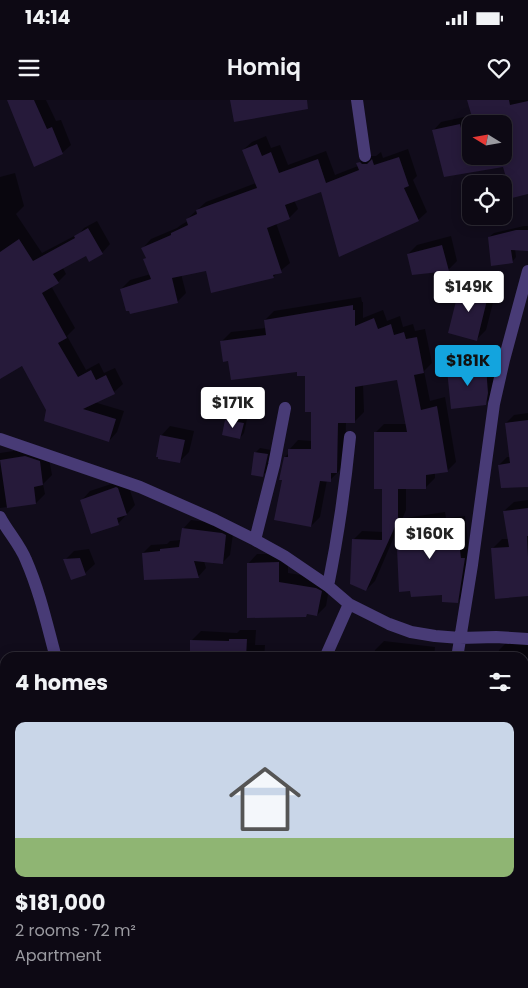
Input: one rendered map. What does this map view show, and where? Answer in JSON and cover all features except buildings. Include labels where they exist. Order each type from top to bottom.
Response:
[{"type":"street","points":[[357,100],[364,156]]},
{"type":"street","points":[[458,652],[494,404],[528,271]]},
{"type":"street","points":[[255,540],[274,465],[284,408]]},
{"type":"street","points":[[328,586],[341,514],[350,438]]},
{"type":"street","points":[[0,439],[140,487],[215,520],[284,556],[328,586],[349,604],[389,624],[411,632],[435,636],[528,639]]},
{"type":"street","points":[[0,517],[26,560],[40,599],[54,652]]},
{"type":"street","points":[[328,652],[349,604]]}]
